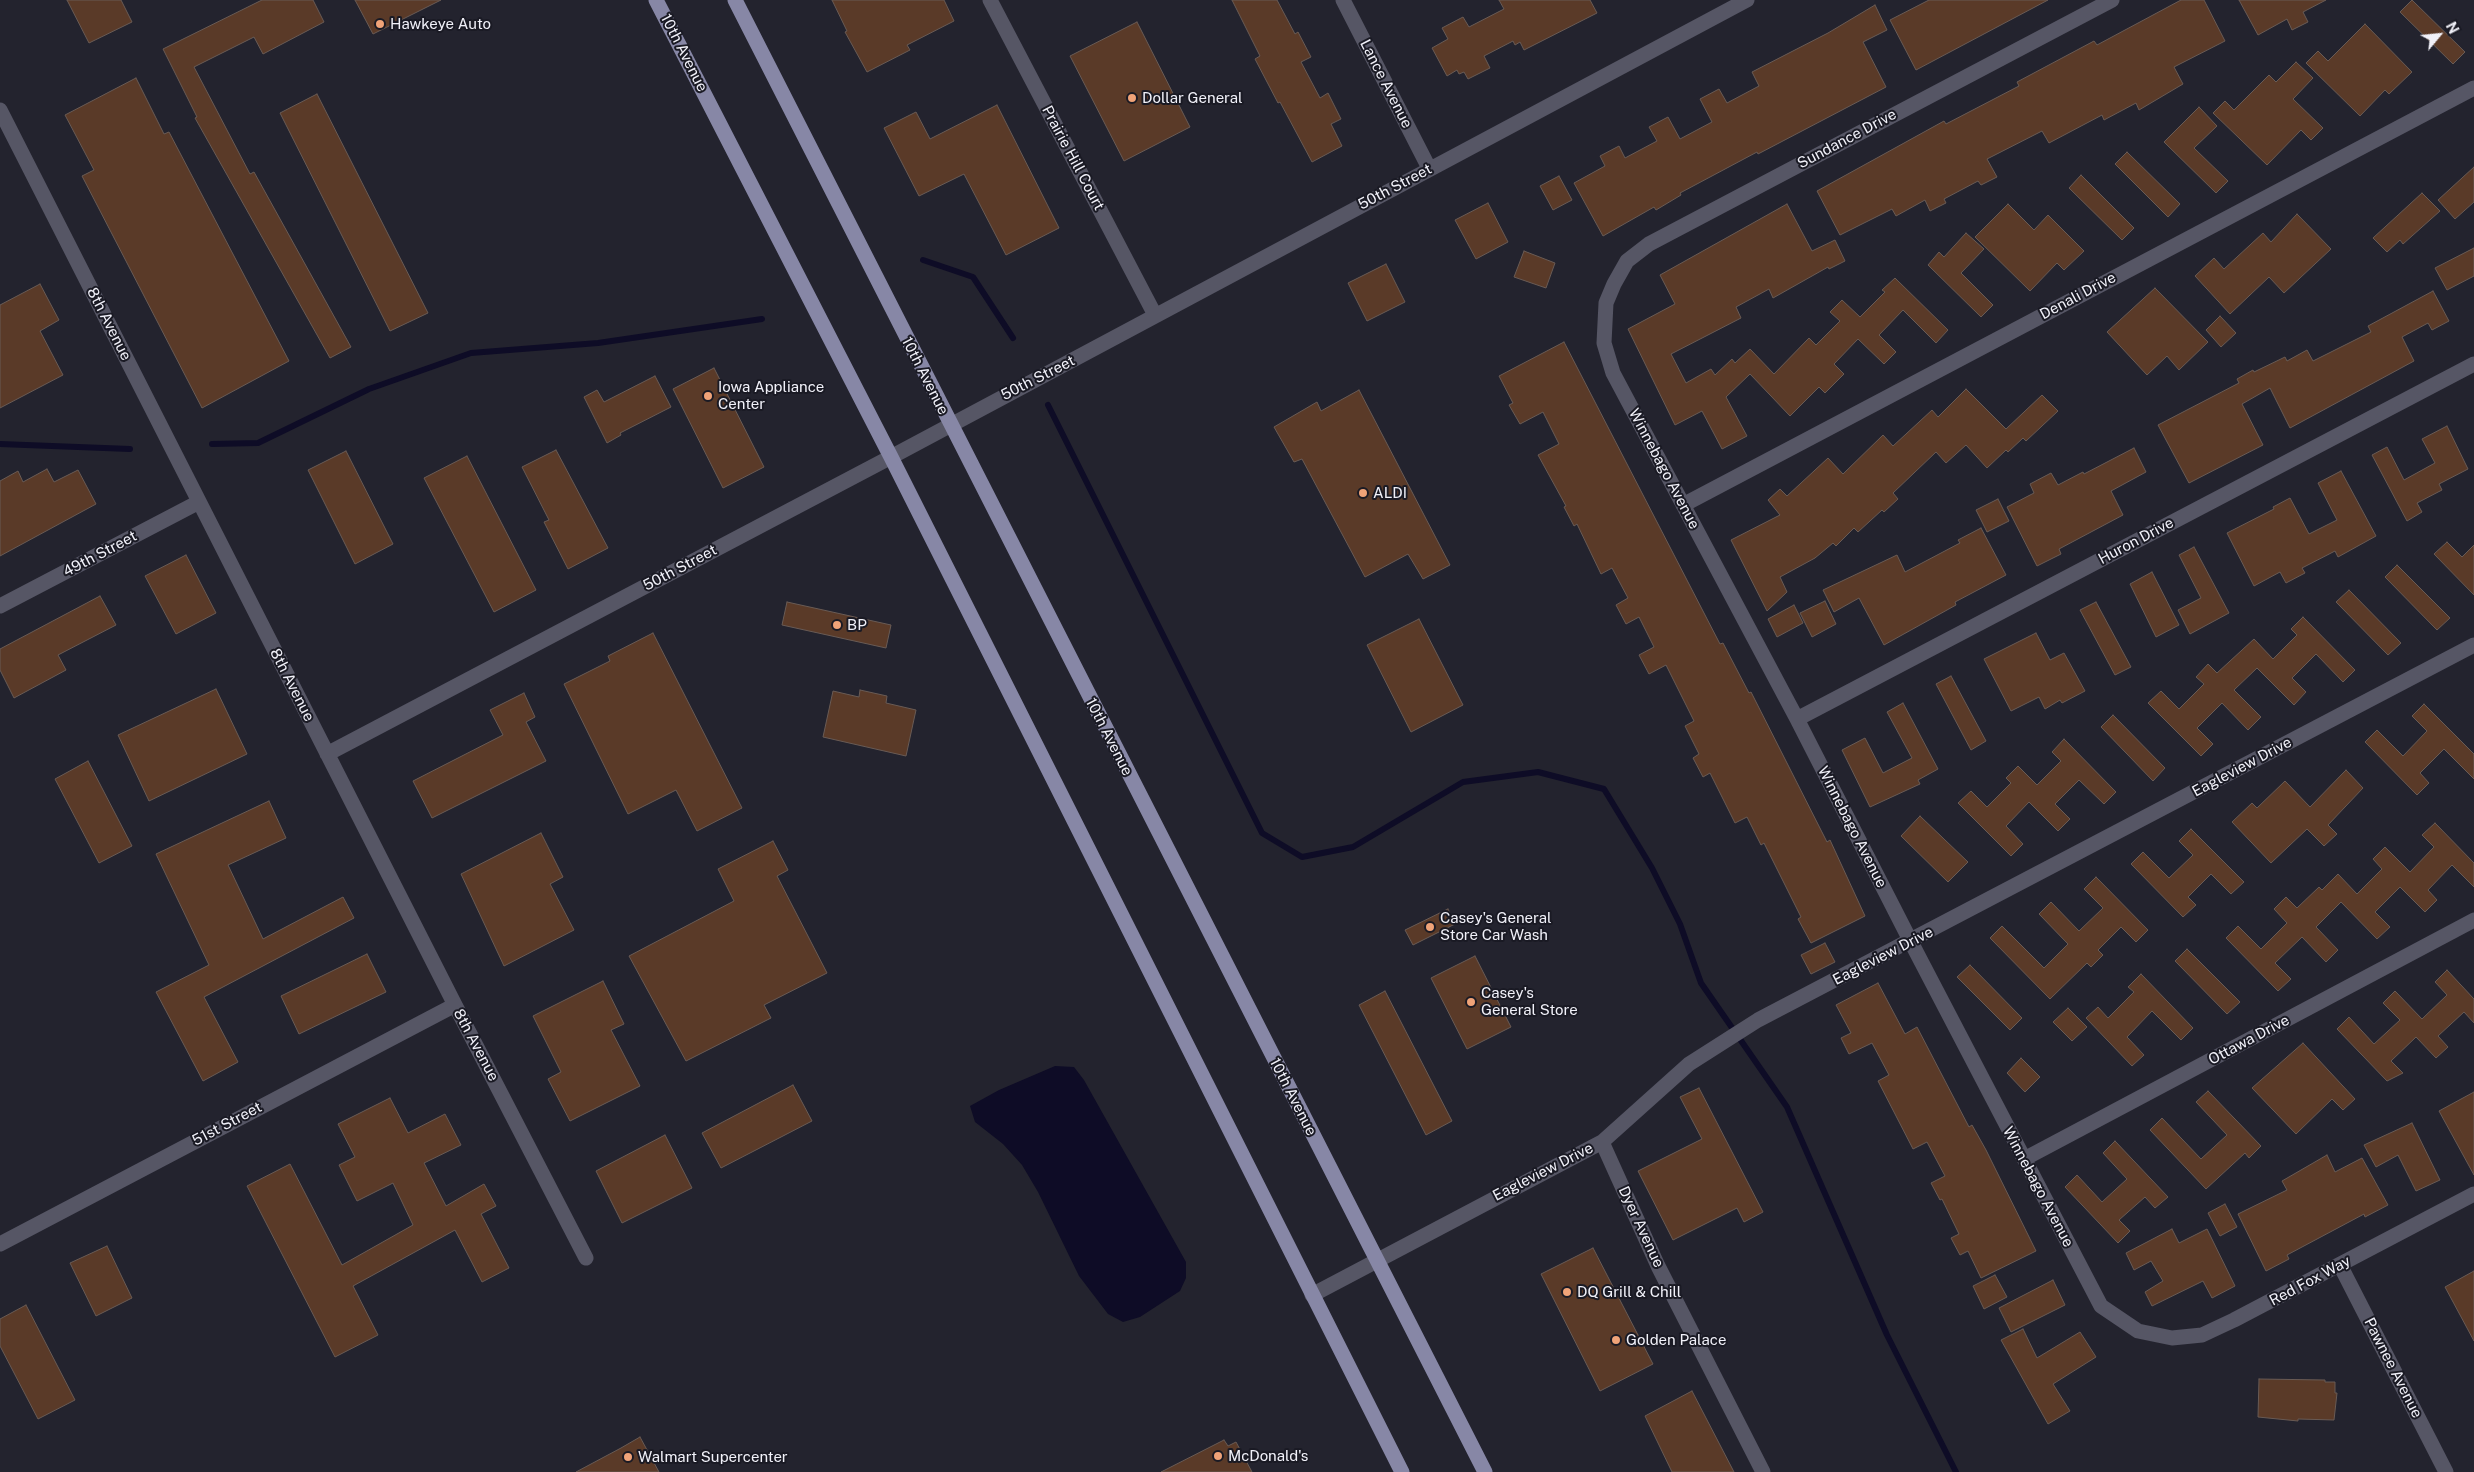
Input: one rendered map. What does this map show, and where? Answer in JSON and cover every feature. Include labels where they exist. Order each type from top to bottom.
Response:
[{"type":"main road","name":"10th Avenue","points":[[656,0],[891,457],[1402,1472]]},
{"type":"main road","name":"10th Avenue","points":[[735,0],[1485,1472]]},
{"type":"street","name":"Prairie Hill Court","points":[[990,0],[1155,315]]},
{"type":"street","name":"Lance Avenue","points":[[1343,0],[1429,168]]},
{"type":"street","name":"50th Street","points":[[327,754],[891,457],[1429,168],[1747,0]]},
{"type":"street","name":"Sundance Drive","points":[[1606,303],[1627,261],[1649,244],[2112,0]]},
{"type":"street","name":"Denali Drive","points":[[1683,505],[2474,88]]},
{"type":"street","name":"8th Avenue","points":[[0,110],[455,1005],[586,1258]]},
{"type":"street","name":"Winnebago Avenue","points":[[1606,303],[1604,343],[1613,372],[1797,719],[2101,1306],[2138,1331]]},
{"type":"street","name":"Huron Drive","points":[[1797,719],[2474,364]]},
{"type":"street","name":"49th Street","points":[[0,606],[200,502]]},
{"type":"street","name":"Eagleview Drive","points":[[1312,1295],[1602,1142],[1689,1064],[1725,1039],[1758,1020],[1911,942],[2474,645]]},
{"type":"street","name":"Ottawa Drive","points":[[2024,1159],[2474,920]]},
{"type":"street","name":"51st Street","points":[[0,1244],[455,1005]]},
{"type":"street","name":"Dyer Avenue","points":[[1602,1142],[1658,1266],[1763,1472]]},
{"type":"street","name":"Red Fox Way","points":[[2138,1331],[2172,1338],[2202,1335],[2474,1194]]},
{"type":"street","name":"Pawnee Avenue","points":[[2340,1265],[2446,1472]]},
{"type":"shaded area","points":[[1055,1066],[1074,1067],[1084,1080],[1186,1262],[1186,1278],[1180,1291],[1140,1317],[1123,1322],[1108,1314],[1079,1276],[1038,1192],[1022,1165],[1003,1144],[975,1122],[970,1106],[999,1090]]},
{"type":"building","points":[[67,0],[121,0],[132,22],[89,43]]},
{"type":"building","points":[[262,0],[313,0],[324,22],[263,54],[254,37],[194,67],[250,174],[254,172],[351,347],[330,358],[195,118],[197,117],[163,49]]},
{"type":"building","name":"Hawkeye Auto","points":[[355,0],[441,0],[373,34]]},
{"type":"building","points":[[832,0],[944,0],[954,21],[907,45],[910,50],[867,72],[845,32],[847,31]]},
{"type":"building","points":[[1232,0],[1277,0],[1295,34],[1298,32],[1311,57],[1301,62],[1320,98],[1328,93],[1341,119],[1331,124],[1342,146],[1312,162],[1255,59],[1260,56]]},
{"type":"building","points":[[1499,0],[1590,0],[1597,13],[1524,50],[1520,42],[1515,45],[1513,41],[1484,56],[1490,68],[1468,79],[1464,72],[1459,74],[1457,70],[1447,76],[1432,48],[1448,39],[1442,28],[1463,17],[1469,27],[1504,9]]},
{"type":"building","points":[[1929,0],[2048,0],[1916,70],[1890,20]]},
{"type":"building","points":[[2181,0],[2204,0],[2225,41],[2174,67],[2183,84],[2139,110],[2136,103],[2104,120],[2102,115],[2049,143],[2042,131],[1987,159],[1997,177],[1981,185],[1978,181],[1944,199],[1946,203],[1930,211],[1925,200],[1896,216],[1892,209],[1840,235],[1817,191],[1944,121],[1946,124],[2019,86],[2017,82],[2094,41],[2097,45]]},
{"type":"building","points":[[2239,0],[2326,0],[2303,12],[2308,22],[2292,30],[2287,19],[2258,35]]},
{"type":"building","points":[[2412,0],[2465,52],[2453,64],[2400,12]]},
{"type":"building","points":[[1875,5],[1887,30],[1863,42],[1886,87],[1758,154],[1757,152],[1680,193],[1681,195],[1656,210],[1654,207],[1603,236],[1574,183],[1605,166],[1600,156],[1619,146],[1625,158],[1657,141],[1649,127],[1668,117],[1680,139],[1712,122],[1700,99],[1719,89],[1727,103],[1759,86],[1752,72],[1828,33]]},
{"type":"building","points":[[1137,22],[1190,127],[1124,161],[1070,56]]},
{"type":"building","points":[[2365,24],[2412,72],[2389,94],[2385,90],[2360,116],[2306,63],[2318,51],[2328,61]]},
{"type":"building","points":[[2296,62],[2313,78],[2293,99],[2323,128],[2311,140],[2301,130],[2267,165],[2213,113],[2225,101],[2234,110],[2269,75],[2276,82]]},
{"type":"building","points":[[136,78],[164,134],[169,132],[289,361],[202,408],[82,176],[94,170],[65,115]]},
{"type":"building","points":[[317,94],[428,313],[390,331],[280,113]]},
{"type":"building","points":[[997,105],[1059,228],[1006,255],[964,174],[919,196],[884,128],[916,112],[930,139]]},
{"type":"building","points":[[2199,107],[2217,126],[2194,148],[2228,181],[2216,193],[2164,142]]},
{"type":"building","points":[[2127,152],[2180,204],[2168,217],[2115,164]]},
{"type":"building","points":[[2474,167],[2474,202],[2455,219],[2438,200]]},
{"type":"building","points":[[2081,175],[2134,228],[2122,240],[2069,188]]},
{"type":"building","points":[[1559,176],[1572,200],[1553,210],[1540,186]]},
{"type":"building","points":[[2422,193],[2440,211],[2403,244],[2400,240],[2387,252],[2373,238]]},
{"type":"building","points":[[1488,203],[1508,242],[1476,259],[1455,220]]},
{"type":"building","points":[[1787,204],[1812,251],[1835,240],[1845,261],[1829,269],[1828,267],[1773,298],[1769,289],[1736,307],[1741,318],[1671,354],[1686,383],[1711,369],[1715,375],[1732,359],[1735,363],[1750,349],[1774,374],[1809,338],[1816,345],[1840,321],[1830,312],[1842,300],[1860,317],[1885,292],[1882,290],[1895,278],[1948,330],[1936,343],[1903,310],[1879,335],[1896,352],[1884,364],[1858,339],[1834,364],[1844,374],[1825,393],[1819,387],[1790,416],[1750,374],[1726,397],[1747,436],[1722,449],[1702,411],[1675,425],[1628,329],[1675,304],[1660,275]]},
{"type":"building","points":[[2008,204],[2034,230],[2048,215],[2084,251],[2064,270],[2057,263],[2030,291],[1975,237]]},
{"type":"building","points":[[2297,214],[2331,249],[2284,293],[2269,277],[2230,314],[2195,276],[2214,258],[2224,269],[2263,233],[2271,242]]},
{"type":"building","points":[[1966,233],[1984,249],[1961,273],[1993,305],[1981,317],[1928,265],[1939,252],[1944,257]]},
{"type":"building","points":[[2474,248],[2474,276],[2447,290],[2435,268]]},
{"type":"building","points":[[1524,251],[1555,263],[1546,288],[1514,277]]},
{"type":"building","points":[[1386,264],[1405,302],[1367,321],[1348,283]]},
{"type":"building","points":[[40,284],[59,320],[40,331],[63,375],[0,408],[0,305]]},
{"type":"building","points":[[2155,288],[2208,342],[2179,370],[2167,356],[2147,375],[2107,332]]},
{"type":"building","points":[[2433,291],[2449,321],[2432,330],[2428,323],[2402,337],[2414,361],[2290,428],[2270,388],[2242,404],[2263,445],[2189,483],[2158,425],[2239,383],[2237,379],[2253,370],[2254,372],[2285,357],[2287,361],[2307,350],[2313,361],[2371,332],[2368,326]]},
{"type":"building","points":[[2220,316],[2236,333],[2221,347],[2206,330]]},
{"type":"building","points":[[1564,342],[1720,644],[1723,643],[1749,693],[1751,692],[1827,842],[1830,840],[1865,916],[1811,943],[1798,919],[1801,917],[1764,843],[1761,845],[1747,817],[1735,823],[1710,773],[1703,777],[1693,758],[1699,754],[1685,726],[1694,721],[1666,665],[1649,674],[1639,655],[1654,647],[1639,617],[1626,624],[1616,605],[1628,598],[1612,568],[1601,574],[1577,524],[1574,526],[1564,507],[1566,506],[1538,455],[1559,444],[1543,412],[1520,424],[1509,405],[1513,403],[1499,376]]},
{"type":"building","points":[[714,368],[764,467],[723,488],[673,389]]},
{"type":"building","points":[[655,376],[671,407],[620,433],[621,435],[607,443],[584,397],[597,390],[604,402]]},
{"type":"building","points":[[1966,389],[2006,429],[2042,395],[2058,411],[2026,441],[2023,438],[2008,452],[2006,450],[1987,468],[1966,445],[1946,463],[1936,452],[1893,493],[1898,499],[1884,512],[1882,510],[1858,532],[1854,528],[1836,546],[1833,543],[1815,558],[1780,577],[1787,592],[1767,611],[1731,540],[1780,515],[1768,500],[1780,489],[1787,496],[1828,458],[1843,474],[1883,435],[1893,446],[1932,410],[1938,417]]},
{"type":"building","points":[[1359,390],[1450,565],[1423,579],[1408,554],[1365,577],[1302,459],[1294,462],[1274,427],[1317,402],[1321,411]]},
{"type":"building","points":[[2447,426],[2468,469],[2439,484],[2442,490],[2417,503],[2422,512],[2407,521],[2372,455],[2387,447],[2404,480],[2435,463],[2422,439]]},
{"type":"building","points":[[2134,448],[2146,472],[2111,491],[2123,515],[2059,549],[2061,554],[2037,566],[2007,507],[2034,493],[2030,484],[2051,473],[2058,485]]},
{"type":"building","points":[[556,450],[608,548],[568,569],[544,522],[549,520],[522,467]]},
{"type":"building","points":[[346,451],[393,544],[355,564],[308,470]]},
{"type":"building","points":[[467,456],[536,590],[494,612],[424,478]]},
{"type":"building","points":[[47,469],[54,482],[78,470],[96,504],[0,556],[0,481],[18,471],[23,482]]},
{"type":"building","points":[[2341,471],[2376,536],[2338,557],[2335,551],[2302,568],[2305,573],[2286,583],[2280,572],[2254,586],[2227,533],[2274,509],[2273,507],[2290,498],[2309,534],[2337,520],[2318,483]]},
{"type":"building","points":[[1998,499],[2009,521],[1987,532],[1976,510]]},
{"type":"building","points":[[1981,528],[2006,575],[1955,602],[1956,605],[1884,645],[1859,598],[1834,612],[1823,590],[1897,555],[1905,572],[1960,543],[1958,540]]},
{"type":"building","points":[[2447,542],[2462,557],[2474,545],[2474,595],[2434,554]]},
{"type":"building","points":[[2194,547],[2229,613],[2190,634],[2178,610],[2201,598],[2179,555]]},
{"type":"building","points":[[186,555],[216,613],[176,634],[145,576]]},
{"type":"building","points":[[2397,565],[2450,618],[2437,630],[2385,577]]},
{"type":"building","points":[[2152,572],[2179,625],[2156,637],[2130,584]]},
{"type":"building","points":[[2349,590],[2401,643],[2388,655],[2336,602]]},
{"type":"building","points":[[100,596],[116,625],[58,655],[66,670],[14,698],[0,670],[0,649]]},
{"type":"building","points":[[1825,601],[1836,624],[1812,637],[1800,613]]},
{"type":"building","name":"BP","points":[[787,602],[891,625],[886,648],[782,625]]},
{"type":"building","points":[[2096,602],[2131,667],[2115,675],[2080,610]]},
{"type":"building","points":[[1794,605],[1803,623],[1777,637],[1768,619]]},
{"type":"building","points":[[2303,617],[2355,670],[2343,682],[2316,654],[2292,678],[2306,692],[2294,705],[2257,668],[2234,690],[2261,717],[2248,730],[2222,703],[2197,728],[2213,744],[2201,756],[2148,703],[2161,691],[2179,709],[2204,684],[2196,677],[2208,664],[2217,673],[2254,639],[2273,659],[2297,635],[2291,629]]},
{"type":"building","points":[[1419,619],[1463,705],[1411,732],[1367,645]]},
{"type":"building","points":[[653,633],[742,808],[697,831],[676,790],[628,814],[564,684],[610,661],[608,656]]},
{"type":"building","points":[[2036,633],[2050,660],[2064,653],[2085,691],[2062,703],[2060,700],[2045,709],[2039,697],[2011,711],[1984,659]]},
{"type":"building","points":[[1951,676],[1986,741],[1971,750],[1936,684]]},
{"type":"building","points":[[216,689],[247,754],[149,801],[118,735]]},
{"type":"building","points":[[860,690],[887,696],[886,703],[916,710],[906,756],[823,737],[833,691],[859,697]]},
{"type":"building","points":[[524,693],[535,717],[526,722],[546,761],[432,818],[413,781],[503,735],[490,710]]},
{"type":"building","points":[[1903,703],[1938,769],[1918,780],[1920,784],[1870,807],[1842,750],[1865,738],[1883,773],[1912,758],[1887,712]]},
{"type":"building","points":[[2424,704],[2474,754],[2474,779],[2444,749],[2420,773],[2429,783],[2417,795],[2365,742],[2377,730],[2403,756],[2427,731],[2412,716]]},
{"type":"building","points":[[2113,715],[2165,768],[2153,781],[2101,727]]},
{"type":"building","points":[[2064,739],[2116,792],[2104,804],[2079,780],[2055,804],[2070,819],[2058,831],[2029,802],[2006,826],[2023,844],[2011,856],[1958,803],[1971,791],[1987,807],[2011,783],[2006,778],[2018,766],[2037,785],[2061,761],[2052,752]]},
{"type":"building","points":[[88,761],[132,846],[99,863],[55,779]]},
{"type":"building","points":[[2346,770],[2363,788],[2328,825],[2337,834],[2324,846],[2307,829],[2271,863],[2232,822],[2252,803],[2257,808],[2285,781],[2310,807]]},
{"type":"building","points":[[269,801],[286,838],[228,865],[263,939],[343,897],[354,918],[204,997],[238,1062],[203,1081],[156,992],[209,965],[156,854]]},
{"type":"building","points":[[1920,816],[1968,862],[1948,882],[1901,836]]},
{"type":"building","points":[[2435,823],[2474,863],[2474,887],[2452,865],[2428,890],[2437,900],[2425,912],[2400,887],[2375,912],[2390,927],[2377,939],[2341,902],[2316,927],[2338,950],[2326,962],[2302,937],[2275,963],[2291,979],[2278,991],[2226,938],[2238,926],[2261,949],[2287,923],[2274,909],[2286,897],[2297,908],[2319,887],[2322,890],[2338,874],[2357,894],[2382,869],[2373,859],[2385,847],[2410,872],[2434,847],[2422,835]]},
{"type":"building","points":[[2191,829],[2244,882],[2231,894],[2211,874],[2188,897],[2196,905],[2183,917],[2131,864],[2143,852],[2169,878],[2193,855],[2179,841]]},
{"type":"building","points":[[541,833],[563,877],[550,884],[574,930],[504,966],[461,874]]},
{"type":"building","points":[[773,841],[788,870],[777,876],[827,973],[764,1005],[771,1018],[686,1061],[629,956],[734,901],[718,869]]},
{"type":"building","points":[[2096,877],[2148,930],[2136,942],[2121,927],[2098,950],[2103,955],[2091,967],[2087,963],[2050,999],[1990,938],[2002,926],[2044,968],[2068,944],[2039,914],[2051,902],[2079,931],[2103,908],[2084,889]]},
{"type":"building","name":"Casey's General Store Car Wash","points":[[1448,909],[1455,924],[1413,945],[1405,930]]},
{"type":"building","points":[[1825,943],[1835,962],[1811,974],[1801,955]]},
{"type":"building","points":[[2187,949],[2240,1002],[2227,1014],[2175,961]]},
{"type":"building","points":[[367,954],[386,992],[299,1034],[281,996]]},
{"type":"building","name":"Casey's General Store","points":[[1475,956],[1511,1027],[1467,1049],[1431,978]]},
{"type":"building","points":[[1970,965],[2022,1018],[2010,1030],[1957,977]]},
{"type":"building","points":[[2447,970],[2474,999],[2474,1023],[2464,1012],[2438,1036],[2448,1047],[2436,1058],[2416,1037],[2391,1061],[2403,1073],[2387,1081],[2337,1029],[2349,1017],[2374,1044],[2400,1020],[2383,1003],[2395,991],[2422,1019],[2447,995],[2435,982]]},
{"type":"building","points":[[2141,974],[2193,1028],[2181,1040],[2152,1011],[2127,1037],[2144,1055],[2132,1066],[2086,1018],[2098,1007],[2108,1018],[2134,992],[2128,987]]},
{"type":"building","points":[[603,981],[624,1024],[611,1030],[640,1086],[570,1121],[548,1079],[561,1072],[533,1016]]},
{"type":"building","points":[[1878,983],[1905,1034],[1917,1027],[1969,1127],[1972,1125],[1986,1150],[2036,1251],[1981,1278],[1968,1251],[1960,1255],[1951,1238],[1959,1234],[1942,1199],[1940,1200],[1931,1183],[1945,1176],[1927,1142],[1913,1149],[1878,1081],[1889,1075],[1872,1043],[1849,1054],[1841,1038],[1851,1033],[1836,1005]]},
{"type":"building","points":[[1385,991],[1452,1121],[1426,1135],[1359,1005]]},
{"type":"building","points":[[2068,1008],[2087,1027],[2072,1041],[2053,1022]]},
{"type":"building","points":[[2303,1043],[2355,1099],[2343,1110],[2332,1099],[2296,1134],[2252,1088]]},
{"type":"building","points":[[2021,1058],[2040,1077],[2025,1092],[2007,1073]]},
{"type":"building","points":[[793,1085],[812,1121],[721,1168],[702,1133]]},
{"type":"building","points":[[1699,1088],[1763,1212],[1744,1222],[1737,1208],[1673,1240],[1638,1171],[1702,1139],[1680,1097]]},
{"type":"building","points":[[2208,1091],[2261,1146],[2249,1158],[2245,1153],[2206,1189],[2150,1130],[2162,1118],[2201,1159],[2227,1135],[2196,1102]]},
{"type":"building","points":[[2474,1092],[2474,1175],[2439,1111]]},
{"type":"building","points":[[390,1098],[408,1133],[445,1114],[461,1145],[424,1163],[446,1206],[484,1184],[496,1206],[481,1214],[509,1268],[482,1282],[455,1230],[353,1286],[378,1335],[335,1357],[247,1186],[290,1164],[342,1265],[413,1225],[393,1183],[357,1201],[339,1165],[355,1157],[338,1124]]},
{"type":"building","points":[[2412,1123],[2440,1180],[2416,1191],[2398,1155],[2376,1167],[2364,1145]]},
{"type":"building","points":[[665,1135],[692,1188],[622,1223],[596,1171]]},
{"type":"building","points":[[2115,1141],[2168,1197],[2155,1208],[2145,1197],[2119,1220],[2130,1231],[2118,1243],[2065,1187],[2077,1175],[2102,1202],[2127,1179],[2103,1153]]},
{"type":"building","points":[[2327,1155],[2335,1172],[2362,1158],[2388,1205],[2365,1217],[2364,1214],[2287,1255],[2289,1259],[2266,1271],[2238,1214],[2287,1190],[2282,1181]]},
{"type":"building","points":[[2225,1204],[2237,1227],[2220,1236],[2208,1213]]},
{"type":"building","points":[[2172,1229],[2179,1243],[2207,1229],[2235,1286],[2212,1298],[2203,1281],[2152,1306],[2145,1292],[2163,1281],[2151,1261],[2134,1270],[2126,1253]]},
{"type":"building","points":[[107,1246],[132,1298],[96,1316],[70,1263]]},
{"type":"building","points":[[1593,1248],[1653,1364],[1600,1391],[1541,1274]]},
{"type":"building","points":[[2474,1271],[2474,1341],[2445,1287]]},
{"type":"building","points":[[1995,1275],[2007,1297],[1984,1309],[1973,1286]]},
{"type":"building","points":[[2053,1280],[2065,1305],[2011,1332],[1999,1308]]},
{"type":"building","points":[[26,1305],[75,1400],[38,1419],[0,1346],[0,1319]]},
{"type":"building","points":[[2023,1329],[2037,1358],[2080,1332],[2096,1357],[2053,1384],[2070,1411],[2048,1424],[2001,1340]]},
{"type":"building","points":[[2259,1379],[2325,1380],[2325,1382],[2335,1382],[2335,1393],[2337,1393],[2334,1420],[2298,1419],[2298,1421],[2258,1417]]},
{"type":"building","points":[[1692,1391],[1734,1472],[1672,1472],[1645,1416]]},
{"type":"building","name":"Walmart Supercenter","points":[[640,1437],[659,1472],[576,1472],[621,1448]]},
{"type":"building","name":"McDonald's","points":[[1224,1440],[1228,1446],[1236,1442],[1252,1472],[1161,1472]]},
{"type":"waterway","points":[[923,260],[973,277],[1013,338]]},
{"type":"waterway","points":[[212,444],[258,443],[369,389],[471,353],[598,343],[762,319]]},
{"type":"waterway","points":[[1048,405],[1262,833],[1302,857],[1353,847],[1463,782],[1538,772],[1604,789],[1652,868],[1680,924],[1701,983],[1787,1107],[1887,1335],[1956,1472]]},
{"type":"waterway","points":[[0,444],[130,449]]},
{"type":"place","name":"Hawkeye Auto","points":[[380,24]]},
{"type":"place","name":"Dollar General","points":[[1132,98]]},
{"type":"place","name":"Iowa Appliance Center","points":[[708,396]]},
{"type":"place","name":"ALDI","points":[[1363,493]]},
{"type":"place","name":"BP","points":[[837,625]]},
{"type":"place","name":"Casey's General Store Car Wash","points":[[1430,927]]},
{"type":"place","name":"Casey's General Store","points":[[1471,1002]]},
{"type":"place","name":"DQ Grill & Chill","points":[[1567,1292]]},
{"type":"place","name":"Golden Palace","points":[[1616,1340]]},
{"type":"place","name":"McDonald's","points":[[1218,1456]]},
{"type":"place","name":"Walmart Supercenter","points":[[628,1457]]}]
